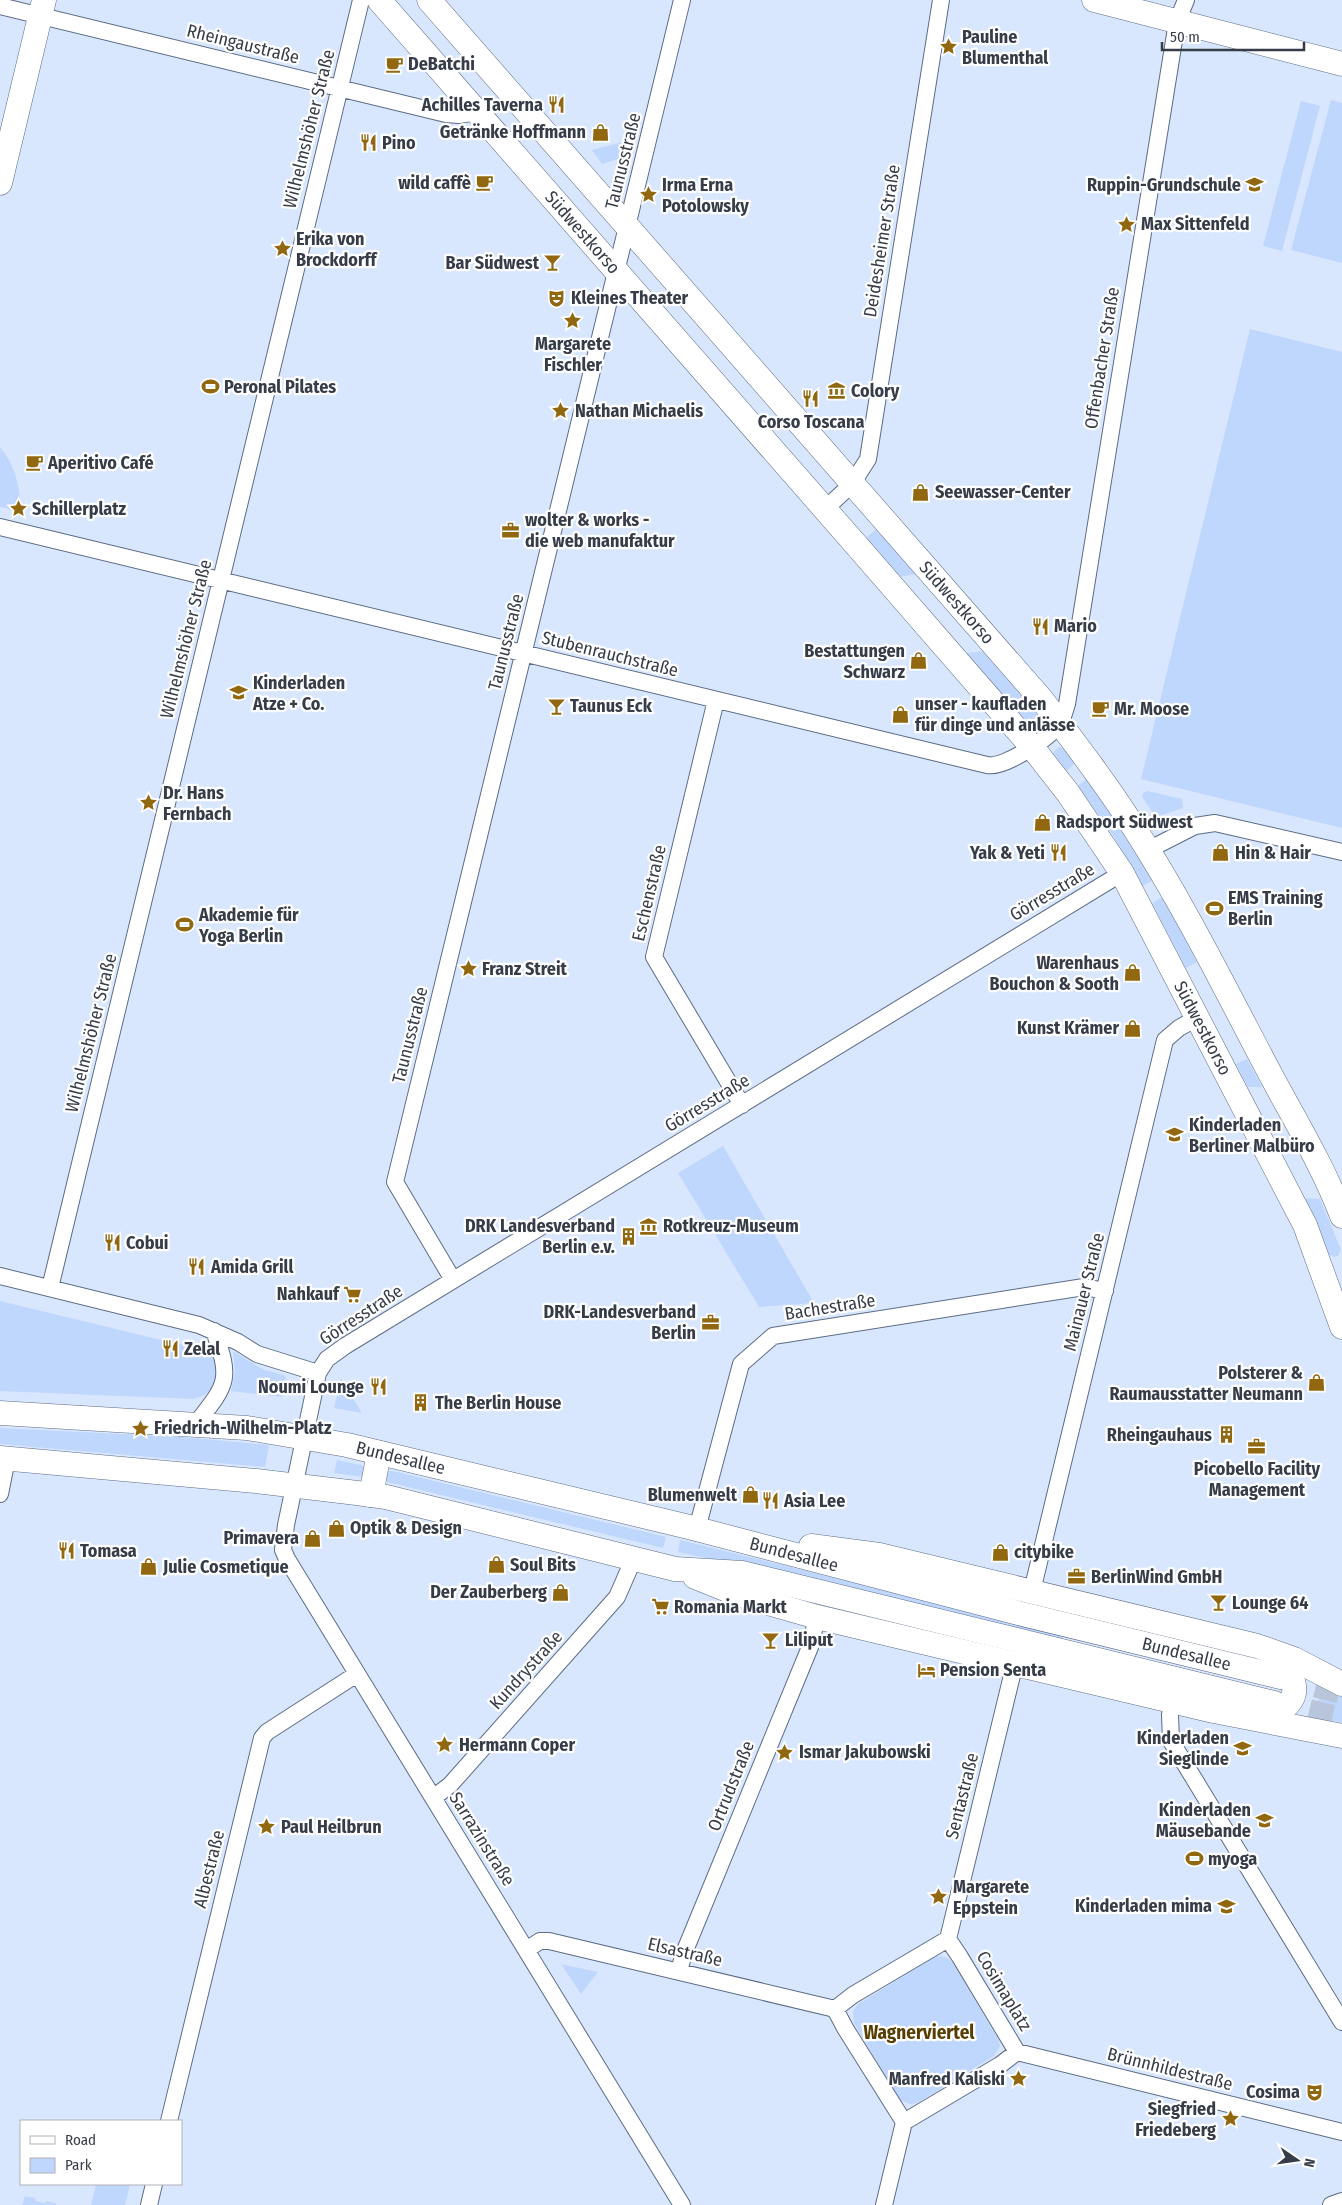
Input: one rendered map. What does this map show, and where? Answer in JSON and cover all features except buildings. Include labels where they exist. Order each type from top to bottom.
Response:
[{"type":"main road","name":"Südwestkorso","points":[[379,0],[1032,747],[1068,793],[1122,873],[1305,1225],[1334,1283],[1342,1327]]},
{"type":"main road","name":"Südwestkorso","points":[[429,0],[1036,693],[1098,774],[1148,850],[1232,1000],[1326,1181],[1342,1216]]},
{"type":"main road","points":[[1094,0],[1342,64]]},
{"type":"main road","points":[[0,183],[42,8]]},
{"type":"main road","points":[[1197,1018],[1232,1000]]},
{"type":"main road","points":[[0,1413],[247,1428],[304,1437]]},
{"type":"main road","name":"Bundesallee","points":[[304,1437],[379,1453],[696,1529],[1008,1610],[1281,1666]]},
{"type":"main road","points":[[371,1495],[379,1453]]},
{"type":"main road","points":[[3,1459],[294,1485]]},
{"type":"main road","name":"Bundesallee","points":[[294,1485],[371,1495],[675,1569],[742,1573],[1269,1712]]},
{"type":"main road","points":[[780,1551],[812,1546],[878,1554],[1257,1646],[1293,1678],[1294,1694],[1285,1708],[1269,1712]]},
{"type":"main road","points":[[675,1569],[737,1594],[817,1617],[1173,1701],[1269,1712],[1342,1736]]},
{"type":"main road","points":[[1281,1666],[1342,1684]]},
{"type":"street","name":"Wilhelmshöher Straße","points":[[50,1288],[361,0]]},
{"type":"street","name":"Taunusstraße","points":[[453,1280],[395,1182],[682,0]]},
{"type":"street","name":"Deidesheimer Straße","points":[[852,484],[868,459],[941,0]]},
{"type":"street","name":"Offenbacher Straße","points":[[1060,724],[1067,704],[1177,22],[1186,0]]},
{"type":"street","name":"Rheingaustraße","points":[[0,6],[42,8],[339,88],[446,114],[459,115],[476,112]]},
{"type":"street","points":[[825,509],[852,484]]},
{"type":"street","name":"Stubenrauchstraße","points":[[0,526],[992,766],[1009,761],[1032,747]]},
{"type":"street","name":"Eschenstraße","points":[[716,700],[654,957],[742,1105]]},
{"type":"street","points":[[1032,747],[1060,724]]},
{"type":"street","points":[[1148,850],[1195,826],[1216,823],[1342,852]]},
{"type":"street","name":"Görresstraße","points":[[318,1373],[327,1359],[340,1349],[1122,873]]},
{"type":"street","name":"Mainauer Straße","points":[[1032,1591],[1165,1040],[1179,1028],[1197,1018]]},
{"type":"street","points":[[0,1276],[171,1317],[214,1331],[258,1354],[318,1373],[304,1437]]},
{"type":"street","name":"Bachestraße","points":[[696,1529],[741,1364],[773,1336],[1084,1287],[1105,1291]]},
{"type":"street","points":[[195,1425],[218,1397],[226,1375],[224,1359],[214,1331]]},
{"type":"street","name":"Sarrazinstraße","points":[[304,1437],[286,1525],[283,1550],[287,1559],[682,2205]]},
{"type":"street","points":[[0,1494],[3,1459]]},
{"type":"street","name":"Kundrystraße","points":[[433,1798],[450,1785],[616,1597],[634,1558]]},
{"type":"street","name":"Ortrudstraße","points":[[679,1971],[684,1953],[810,1647],[817,1617]]},
{"type":"street","name":"Sentastraße","points":[[948,1939],[1015,1663]]},
{"type":"street","name":"Albestraße","points":[[169,2120],[262,1738],[266,1732],[357,1674]]},
{"type":"street","points":[[1173,1701],[1170,1715],[1171,1741],[1342,2022]]},
{"type":"street","points":[[884,2205],[904,2122],[850,2036],[835,2008],[853,1995],[948,1939]]},
{"type":"street","name":"Cosimaplatz","points":[[904,2122],[1000,2065],[1017,2052],[948,1939]]},
{"type":"street","name":"Elsastraße","points":[[526,1950],[540,1941],[549,1941],[835,2008]]},
{"type":"street","name":"Brünnhildestraße","points":[[1017,2052],[1342,2132]]},
{"type":"street","points":[[148,2205],[154,2185]]},
{"type":"street","points":[[1331,2205],[1342,2201]]},
{"type":"green space","points":[[1331,100],[1342,103],[1342,263],[1291,250]]},
{"type":"green space","points":[[1301,101],[1320,106],[1282,251],[1263,246]]},
{"type":"green space","points":[[630,140],[627,156],[602,164],[592,150]]},
{"type":"green space","points":[[1250,329],[1342,352],[1342,828],[1141,779]]},
{"type":"green space","points":[[0,447],[16,476],[20,501],[19,509],[0,507]]},
{"type":"green space","points":[[876,529],[916,574],[899,577],[866,538]]},
{"type":"green space","points":[[983,651],[1038,715],[1034,718],[1037,724],[1031,726],[1027,723],[967,653]]},
{"type":"green space","points":[[1058,747],[1063,748],[1075,763],[1067,771],[1053,753]]},
{"type":"green space","points":[[1087,778],[1153,880],[1143,886],[1112,834],[1078,786]]},
{"type":"green space","points":[[1148,791],[1182,799],[1183,808],[1156,817],[1142,797],[1143,793]]},
{"type":"green space","points":[[1163,897],[1197,962],[1186,968],[1152,903]]},
{"type":"green space","points":[[1247,1059],[1262,1087],[1248,1087],[1236,1064]]},
{"type":"green space","points":[[723,1146],[814,1303],[759,1307],[678,1173]]},
{"type":"green space","points":[[1305,1198],[1320,1199],[1341,1250],[1338,1256],[1334,1257],[1328,1254]]},
{"type":"green space","points":[[0,1301],[178,1344],[202,1347],[213,1354],[216,1369],[215,1382],[208,1393],[193,1399],[0,1391]]},
{"type":"green space","points":[[233,1351],[262,1369],[286,1376],[282,1397],[231,1391],[235,1373]]},
{"type":"green space","points":[[341,1378],[362,1413],[334,1408]]},
{"type":"green space","points":[[0,1428],[181,1437],[269,1445],[265,1467],[0,1444]]},
{"type":"green space","points":[[337,1460],[365,1466],[364,1477],[334,1473]]},
{"type":"green space","points":[[386,1471],[393,1471],[666,1537],[663,1548],[387,1482]]},
{"type":"green space","points":[[680,1540],[1064,1634],[1062,1641],[785,1575],[678,1552]]},
{"type":"green space","points":[[1323,1684],[1342,1693],[1342,1722],[1314,1719]]},
{"type":"green space","points":[[935,1957],[948,1958],[952,1962],[998,2039],[1000,2046],[994,2056],[917,2103],[910,2104],[900,2100],[854,2023],[853,2012],[858,2004]]},
{"type":"green space","points":[[561,1964],[598,1972],[581,1994]]},
{"type":"green space","points":[[96,2185],[130,2185],[125,2205],[91,2205]]},
{"type":"green space","points":[[25,2196],[35,2198],[35,2201],[45,2203],[46,2201],[56,2203],[56,2205],[22,2205]]},
{"type":"tunnel","points":[[1281,1677],[1342,1692]]},
{"type":"tunnel","points":[[1274,1703],[1342,1719]]},
{"type":"place","name":"Pauline Blumenthal","points":[[948,47]]},
{"type":"place","name":"DeBatchi","points":[[394,64]]},
{"type":"place","name":"Achilles Taverna","points":[[557,105]]},
{"type":"place","name":"Getränke Hoffmann","points":[[600,132]]},
{"type":"place","name":"Pino","points":[[368,143]]},
{"type":"place","name":"wild caffè","points":[[485,183]]},
{"type":"place","name":"Ruppin-Grundschule","points":[[1255,185]]},
{"type":"place","name":"Irma Erna Potolowsky","points":[[648,195]]},
{"type":"place","name":"Max Sittenfeld","points":[[1127,224]]},
{"type":"place","name":"Erika von Brockdorff","points":[[282,249]]},
{"type":"place","name":"Bar Südwest","points":[[553,263]]},
{"type":"place","name":"Kleines Theater","points":[[557,298]]},
{"type":"place","name":"Margarete Fischler","points":[[573,321]]},
{"type":"place","name":"Peronal Pilates","points":[[210,387]]},
{"type":"place","name":"Colory","points":[[837,391]]},
{"type":"place","name":"Corso Toscana","points":[[811,399]]},
{"type":"place","name":"Nathan Michaelis","points":[[561,411]]},
{"type":"place","name":"Aperitivo Café","points":[[34,463]]},
{"type":"place","name":"Seewasser-Center","points":[[921,492]]},
{"type":"place","name":"Schillerplatz","points":[[18,509]]},
{"type":"place","name":"wolter & works - die web manufaktur","points":[[511,530]]},
{"type":"place","name":"Mario","points":[[1040,626]]},
{"type":"place","name":"Bestattungen Schwarz","points":[[919,661]]},
{"type":"place","name":"Kinderladen Atze + Co.","points":[[239,693]]},
{"type":"place","name":"Taunus Eck","points":[[556,706]]},
{"type":"place","name":"Mr. Moose","points":[[1100,709]]},
{"type":"place","name":"unser - kaufladen für dinge und anlässe","points":[[901,714]]},
{"type":"place","name":"Dr. Hans Fernbach","points":[[149,803]]},
{"type":"place","name":"Radsport Südwest","points":[[1042,822]]},
{"type":"place","name":"Yak & Yeti","points":[[1059,853]]},
{"type":"place","name":"Hin & Hair","points":[[1221,853]]},
{"type":"place","name":"EMS Training Berlin","points":[[1214,908]]},
{"type":"place","name":"Akademie für Yoga Berlin","points":[[185,925]]},
{"type":"place","name":"Franz Streit","points":[[468,969]]},
{"type":"place","name":"Warenhaus Bouchon & Sooth","points":[[1133,973]]},
{"type":"place","name":"Kunst Krämer","points":[[1133,1028]]},
{"type":"place","name":"Kinderladen Berliner Malbüro","points":[[1175,1135]]},
{"type":"place","name":"Rotkreuz-Museum","points":[[649,1226]]},
{"type":"place","name":"DRK Landesverband Berlin e.v.","points":[[629,1236]]},
{"type":"place","name":"Cobui","points":[[112,1243]]},
{"type":"place","name":"Amida Grill","points":[[197,1267]]},
{"type":"place","name":"Nahkauf","points":[[353,1294]]},
{"type":"place","name":"DRK-Landesverband Berlin","points":[[710,1322]]},
{"type":"place","name":"Zelal","points":[[170,1349]]},
{"type":"place","name":"Polsterer & Raumausstatter Neumann","points":[[1317,1383]]},
{"type":"place","name":"Noumi Lounge","points":[[378,1387]]},
{"type":"place","name":"The Berlin House","points":[[421,1403]]},
{"type":"place","name":"Friedrich-Wilhelm-Platz","points":[[140,1428]]},
{"type":"place","name":"Rheingauhaus","points":[[1226,1435]]},
{"type":"place","name":"Picobello Facility Management","points":[[1257,1446]]},
{"type":"place","name":"Blumenwelt","points":[[751,1495]]},
{"type":"place","name":"Asia Lee","points":[[770,1501]]},
{"type":"place","name":"Optik & Design","points":[[336,1528]]},
{"type":"place","name":"Primavera","points":[[313,1538]]},
{"type":"place","name":"Tomasa","points":[[66,1551]]},
{"type":"place","name":"citybike","points":[[1000,1552]]},
{"type":"place","name":"Soul Bits","points":[[496,1565]]},
{"type":"place","name":"Julie Cosmetique","points":[[149,1567]]},
{"type":"place","name":"BerlinWind GmbH","points":[[1077,1577]]},
{"type":"place","name":"Der Zauberberg","points":[[561,1592]]},
{"type":"place","name":"Lounge 64","points":[[1218,1603]]},
{"type":"place","name":"Romania Markt","points":[[660,1607]]},
{"type":"place","name":"Liliput","points":[[771,1640]]},
{"type":"place","name":"Pension Senta","points":[[926,1670]]},
{"type":"place","name":"Hermann Coper","points":[[445,1745]]},
{"type":"place","name":"Kinderladen Sieglinde","points":[[1243,1748]]},
{"type":"place","name":"Ismar Jakubowski","points":[[785,1752]]},
{"type":"place","name":"Kinderladen Mäusebande","points":[[1265,1820]]},
{"type":"place","name":"Paul Heilbrun","points":[[267,1827]]},
{"type":"place","name":"myoga","points":[[1194,1859]]},
{"type":"place","name":"Margarete Eppstein","points":[[939,1897]]},
{"type":"place","name":"Kinderladen mima","points":[[1226,1906]]},
{"type":"place","name":"Manfred Kaliski","points":[[1019,2079]]},
{"type":"place","name":"Cosima","points":[[1314,2092]]},
{"type":"place","name":"Siegfried Friedeberg","points":[[1230,2119]]},
{"type":"district","name":"Wagnerviertel","points":[[919,2032]]}]
